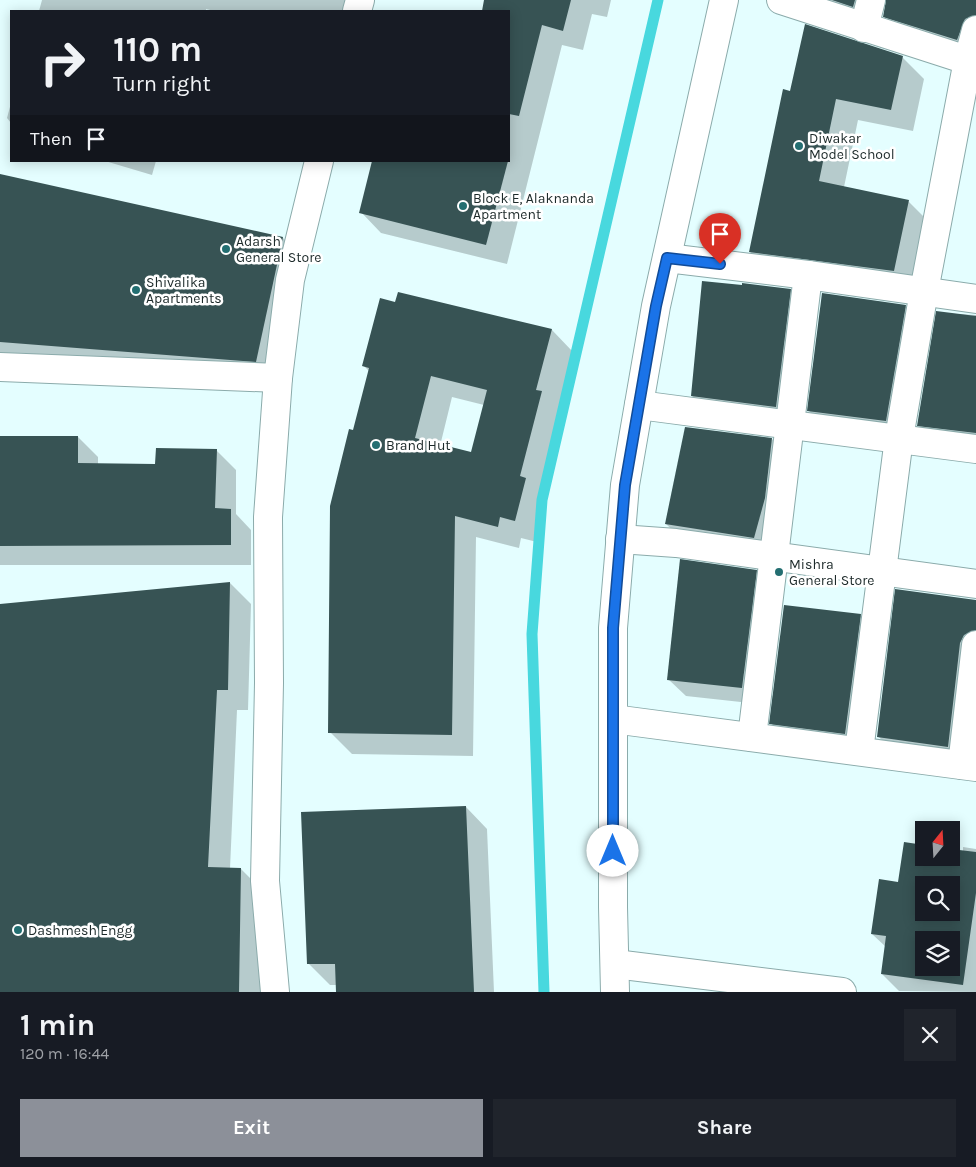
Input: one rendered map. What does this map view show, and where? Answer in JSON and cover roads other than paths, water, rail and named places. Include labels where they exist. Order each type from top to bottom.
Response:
[{"type":"street","points":[[616,992],[613,628],[625,485],[656,306],[724,0]]},
{"type":"street","points":[[781,0],[972,62]]},
{"type":"street","points":[[864,28],[871,0]]},
{"type":"street","points":[[859,751],[899,438],[924,291],[972,62],[976,30]]},
{"type":"street","points":[[275,992],[265,881],[269,683],[268,518],[278,378],[290,280],[319,162]]},
{"type":"street","points":[[667,258],[808,274],[976,299]]},
{"type":"street","points":[[752,737],[808,274]]},
{"type":"street","points":[[0,367],[278,378]]},
{"type":"street","points":[[639,405],[790,423],[976,449]]},
{"type":"street","points":[[620,539],[676,543],[976,584]]},
{"type":"street","points":[[613,719],[969,766],[976,645]]},
{"type":"street","points":[[615,964],[842,992]]},
{"type":"waterway","points":[[544,992],[532,634],[542,500],[658,0]]},
{"type":"place","name":"Diwakar Model School","points":[[799,146]]},
{"type":"place","name":"Block E, Alaknanda Apartment","points":[[463,206]]},
{"type":"place","name":"Adarsh General Store","points":[[226,249]]},
{"type":"place","name":"Shivalika Apartments","points":[[136,290]]},
{"type":"place","name":"Brand Hut","points":[[376,445]]},
{"type":"place","name":"Mishra General Store","points":[[779,572]]},
{"type":"place","name":"Dashmesh Engg","points":[[18,930]]}]
